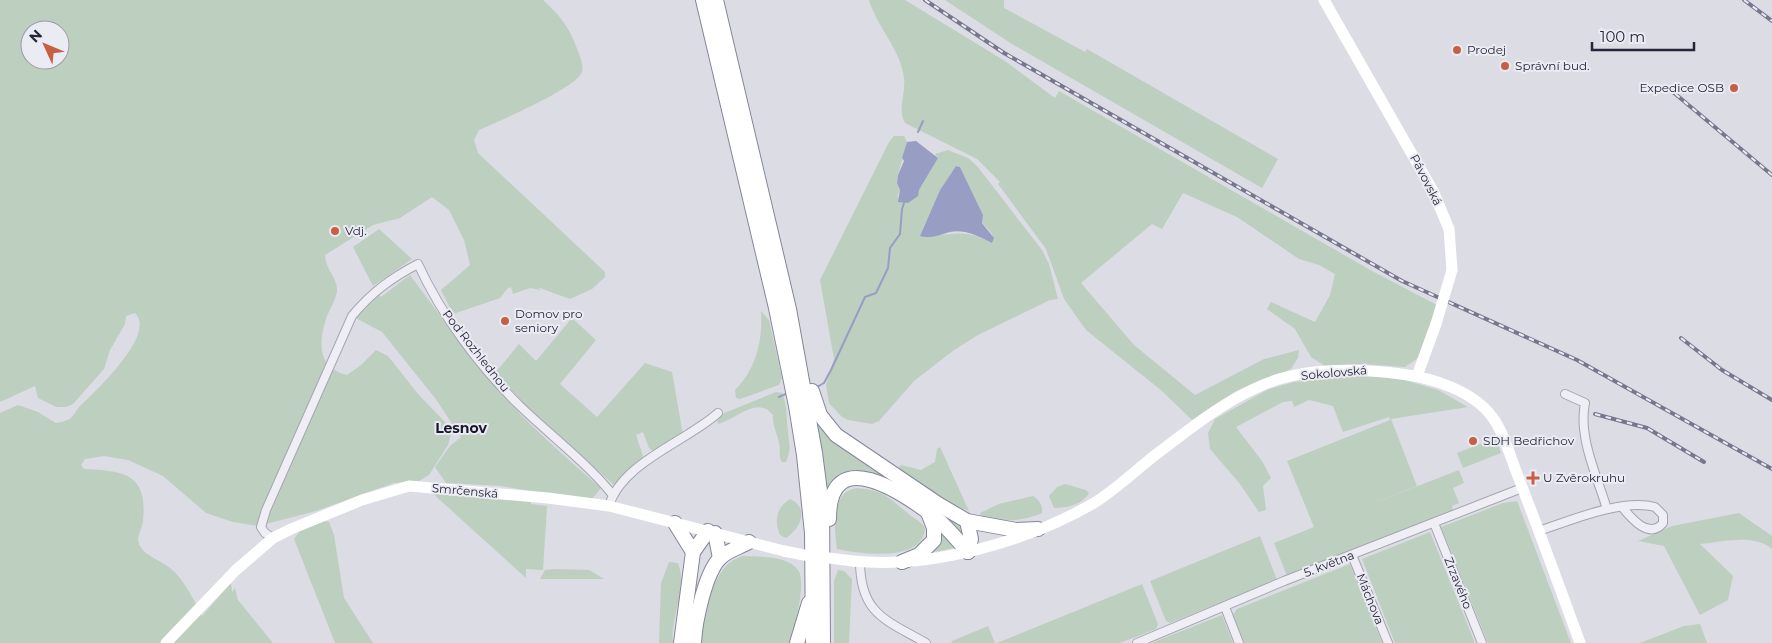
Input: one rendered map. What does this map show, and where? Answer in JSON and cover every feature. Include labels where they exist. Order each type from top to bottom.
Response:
[{"type":"highway","points":[[703,0],[799,369],[805,403],[804,455],[811,523],[813,643]]},
{"type":"highway","points":[[716,0],[789,309],[805,403],[822,507],[823,636]]},
{"type":"highway","points":[[805,403],[820,415],[836,434],[938,504],[967,521],[1016,530],[1038,529]]},
{"type":"highway","points":[[823,636],[829,505],[838,487],[848,479],[869,478],[889,487],[943,525],[968,552]]},
{"type":"highway","points":[[902,562],[918,555],[934,540],[934,528],[930,515]]},
{"type":"highway","points":[[967,521],[971,540],[968,552]]},
{"type":"highway","points":[[675,523],[693,552]]},
{"type":"highway","points":[[681,643],[693,552],[712,532],[720,558]]},
{"type":"highway","points":[[694,643],[699,608],[706,587],[720,558],[749,542]]},
{"type":"highway","points":[[797,643],[813,588]]},
{"type":"street","name":"Pávovská","points":[[1324,0],[1405,138],[1436,197],[1449,230],[1452,270],[1436,324],[1416,376]]},
{"type":"street","name":"Pod Rozhlednou","points":[[273,538],[265,533],[261,527],[266,510],[352,316],[364,301],[389,279],[418,264],[442,309],[484,365],[518,404],[612,494]]},
{"type":"street","name":"Sokolovská","points":[[857,561],[902,562],[946,557],[968,552],[1038,529],[1094,502],[1180,437],[1237,397],[1258,386],[1306,373],[1372,370],[1416,376],[1459,391],[1491,415],[1500,431],[1580,643]]},
{"type":"street","points":[[1565,394],[1585,403],[1584,432],[1607,509]]},
{"type":"street","points":[[609,506],[612,494],[651,458],[704,425],[718,413]]},
{"type":"street","name":"Smrčenská","points":[[166,643],[243,564],[273,538],[362,500],[409,486],[548,498],[609,506],[804,555],[857,561]]},
{"type":"street","name":"5. května","points":[[1138,643],[1352,555],[1522,488]]},
{"type":"street","points":[[1538,531],[1607,509],[1622,507],[1655,507],[1663,515],[1663,523],[1659,527],[1652,529],[1641,526],[1622,507]]},
{"type":"street","name":"Zrzavého","points":[[1434,523],[1482,643]]},
{"type":"street","name":"Máchova","points":[[1352,555],[1388,643]]},
{"type":"street","points":[[857,561],[860,581],[871,609],[884,620],[926,643]]},
{"type":"street","points":[[1225,607],[1239,643]]},
{"type":"green space","points":[[0,0],[543,0],[554,10],[567,27],[582,62],[582,72],[577,79],[535,104],[479,130],[474,140],[478,153],[605,272],[605,277],[592,289],[570,299],[537,287],[541,290],[530,288],[513,294],[511,287],[500,298],[453,314],[441,290],[470,265],[464,240],[449,210],[432,197],[400,218],[373,225],[325,255],[327,265],[337,286],[335,298],[323,328],[321,346],[326,361],[337,372],[347,375],[361,365],[376,350],[388,356],[418,394],[445,422],[451,434],[448,445],[429,475],[419,481],[394,483],[316,511],[258,526],[233,522],[206,513],[163,476],[128,460],[104,456],[85,459],[81,465],[84,469],[111,471],[122,474],[137,484],[142,493],[144,505],[143,521],[138,540],[140,546],[150,556],[167,565],[180,578],[202,616],[231,583],[232,592],[235,588],[238,600],[273,643],[0,643],[0,413],[18,405],[38,412],[56,423],[71,418],[80,406],[110,376],[131,348],[138,334],[140,322],[135,313],[126,316],[125,324],[110,350],[104,369],[73,404],[66,407],[56,407],[38,398],[35,386],[0,402]]},
{"type":"green space","points":[[869,0],[905,0],[1005,61],[1055,98],[1059,91],[1372,271],[1437,305],[1418,358],[1405,367],[1362,364],[1325,366],[1311,357],[1295,329],[1267,309],[1271,302],[1315,322],[1330,295],[1335,274],[1319,265],[1299,259],[1237,217],[1183,193],[1162,229],[1152,224],[1081,283],[1134,345],[1195,395],[1264,359],[1299,350],[1298,358],[1291,369],[1236,391],[1192,420],[1162,391],[1086,330],[1064,299],[1046,249],[998,184],[1000,182],[977,159],[905,123],[902,112],[904,78],[902,68],[894,48],[877,20]]},
{"type":"green space","points":[[945,0],[1004,0],[1004,8],[1085,52],[1087,49],[1278,159],[1262,188],[1012,44]]},
{"type":"green space","points":[[894,136],[904,136],[907,142],[898,175],[897,183],[900,190],[897,197],[919,190],[938,158],[935,154],[948,150],[968,158],[977,166],[1042,250],[1049,264],[1058,299],[1050,300],[978,335],[954,350],[914,381],[879,421],[872,424],[848,420],[842,417],[829,403],[826,385],[834,359],[820,280],[889,142]],"holes":[[[956,166],[960,167],[983,215],[982,222],[992,234],[992,243],[972,235],[956,233],[920,236],[940,190]]]},
{"type":"green space","points":[[379,229],[412,259],[373,286],[353,247]]},
{"type":"green space","points":[[410,275],[464,347],[522,416],[601,488],[593,498],[573,498],[501,486],[446,483],[435,467],[450,446],[461,437],[435,398],[382,332],[354,317],[377,292],[381,297]]},
{"type":"green space","points":[[761,311],[769,320],[782,378],[779,385],[740,399],[736,398],[735,390],[748,373],[757,354],[761,333]]},
{"type":"green space","points":[[572,318],[596,340],[560,384],[597,417],[645,363],[672,372],[683,435],[654,452],[649,448],[643,432],[636,435],[644,459],[631,468],[615,486],[527,407],[495,373],[519,344],[536,361]]},
{"type":"green space","points":[[1364,375],[1405,380],[1438,390],[1468,407],[1391,419],[1417,486],[1341,516],[1459,470],[1464,483],[1453,488],[1459,503],[1452,506],[1453,511],[1287,576],[1274,543],[1314,527],[1287,461],[1390,420],[1389,417],[1343,432],[1333,406],[1309,400],[1294,407],[1292,401],[1283,402],[1236,427],[1262,461],[1271,478],[1263,486],[1266,510],[1259,512],[1240,484],[1210,449],[1208,433],[1215,419],[1269,389],[1294,382]]},
{"type":"green space","points":[[776,392],[782,393],[786,408],[790,447],[786,462],[781,460],[773,415],[767,409],[760,407],[746,410],[718,424],[717,418],[722,414]]},
{"type":"green space","points":[[818,426],[837,443],[956,521],[962,527],[965,541],[907,492],[881,478],[870,474],[825,489]]},
{"type":"green space","points":[[1496,438],[1501,453],[1463,468],[1457,453]]},
{"type":"green space","points":[[940,447],[969,511],[952,505],[898,469],[901,465],[921,470],[935,462],[937,449]]},
{"type":"green space","points":[[1065,484],[1086,490],[1089,493],[1078,503],[1054,508],[1049,496],[1057,487]]},
{"type":"green space","points":[[857,488],[880,493],[892,500],[925,528],[922,539],[914,547],[889,554],[860,553],[837,549],[835,522],[838,503],[848,491]]},
{"type":"green space","points":[[431,492],[531,501],[531,504],[547,506],[543,570],[526,569],[526,578]]},
{"type":"green space","points":[[1033,496],[1040,503],[1042,513],[1012,520],[981,516],[980,513],[999,504]]},
{"type":"green space","points":[[790,499],[800,508],[801,518],[799,524],[786,538],[780,535],[777,519],[779,510]]},
{"type":"green space","points":[[1517,501],[1571,643],[1488,643],[1441,527],[1503,503]]},
{"type":"green space","points":[[1739,513],[1772,536],[1772,549],[1765,544],[1747,540],[1728,540],[1700,544],[1733,576],[1728,600],[1700,615],[1664,546],[1638,541],[1672,526]]},
{"type":"green space","points":[[323,521],[329,522],[334,535],[344,598],[373,643],[335,643],[294,539],[300,531]]},
{"type":"green space","points":[[940,530],[958,547],[934,552]]},
{"type":"green space","points":[[1430,532],[1475,643],[1395,643],[1362,559]]},
{"type":"green space","points":[[1260,536],[1277,580],[1170,623],[1166,621],[1150,581]]},
{"type":"green space","points":[[742,556],[780,559],[793,565],[798,570],[801,584],[800,595],[797,617],[790,643],[701,643],[705,613],[715,582],[728,564]]},
{"type":"green space","points":[[669,562],[678,563],[681,573],[680,593],[674,623],[673,643],[659,643],[661,583]]},
{"type":"green space","points":[[1350,564],[1382,643],[1244,643],[1233,615],[1237,609]]},
{"type":"green space","points":[[545,570],[589,570],[604,579],[540,579]]},
{"type":"green space","points":[[838,570],[844,571],[852,579],[849,643],[834,643],[834,581]]},
{"type":"green space","points":[[1142,584],[1158,624],[1156,629],[1120,643],[997,643]]},
{"type":"green space","points":[[1222,615],[1233,643],[1152,643],[1159,640]]},
{"type":"green space","points":[[1700,624],[1707,643],[1640,643],[1684,626]]},
{"type":"green space","points":[[988,626],[995,643],[951,643],[952,641]]},
{"type":"water","points":[[916,141],[938,158],[919,190],[918,196],[908,203],[898,202],[900,190],[897,183],[904,161],[902,158],[907,142]]},
{"type":"water","points":[[956,166],[960,167],[983,215],[982,223],[994,238],[992,243],[972,234],[956,231],[932,237],[920,236],[940,190]]},
{"type":"waterway","points":[[918,132],[923,121]]},
{"type":"waterway","points":[[817,387],[824,383],[831,370],[865,297],[876,293],[888,268],[890,248],[900,234],[902,209],[905,200]]},
{"type":"waterway","points":[[779,397],[788,393]]},
{"type":"railway","points":[[925,0],[1004,53],[1402,281],[1577,360],[1772,469]]},
{"type":"railway","points":[[1744,0],[1772,21]]},
{"type":"railway","points":[[1667,87],[1772,175]]},
{"type":"railway","points":[[1681,338],[1722,370],[1772,400]]},
{"type":"railway","points":[[1595,414],[1647,428],[1704,462]]},
{"type":"place","name":"Prodej","points":[[1457,50]]},
{"type":"place","name":"Správní bud.","points":[[1505,66]]},
{"type":"place","name":"Expedice OSB","points":[[1734,88]]},
{"type":"place","name":"Vdj.","points":[[335,231]]},
{"type":"place","name":"Domov pro seniory","points":[[505,321]]},
{"type":"place","name":"SDH Bedřichov","points":[[1473,441]]},
{"type":"place","name":"U Zvěrokruhu","points":[[1533,478]]},
{"type":"district","name":"Lesnov","points":[[461,428]]}]
